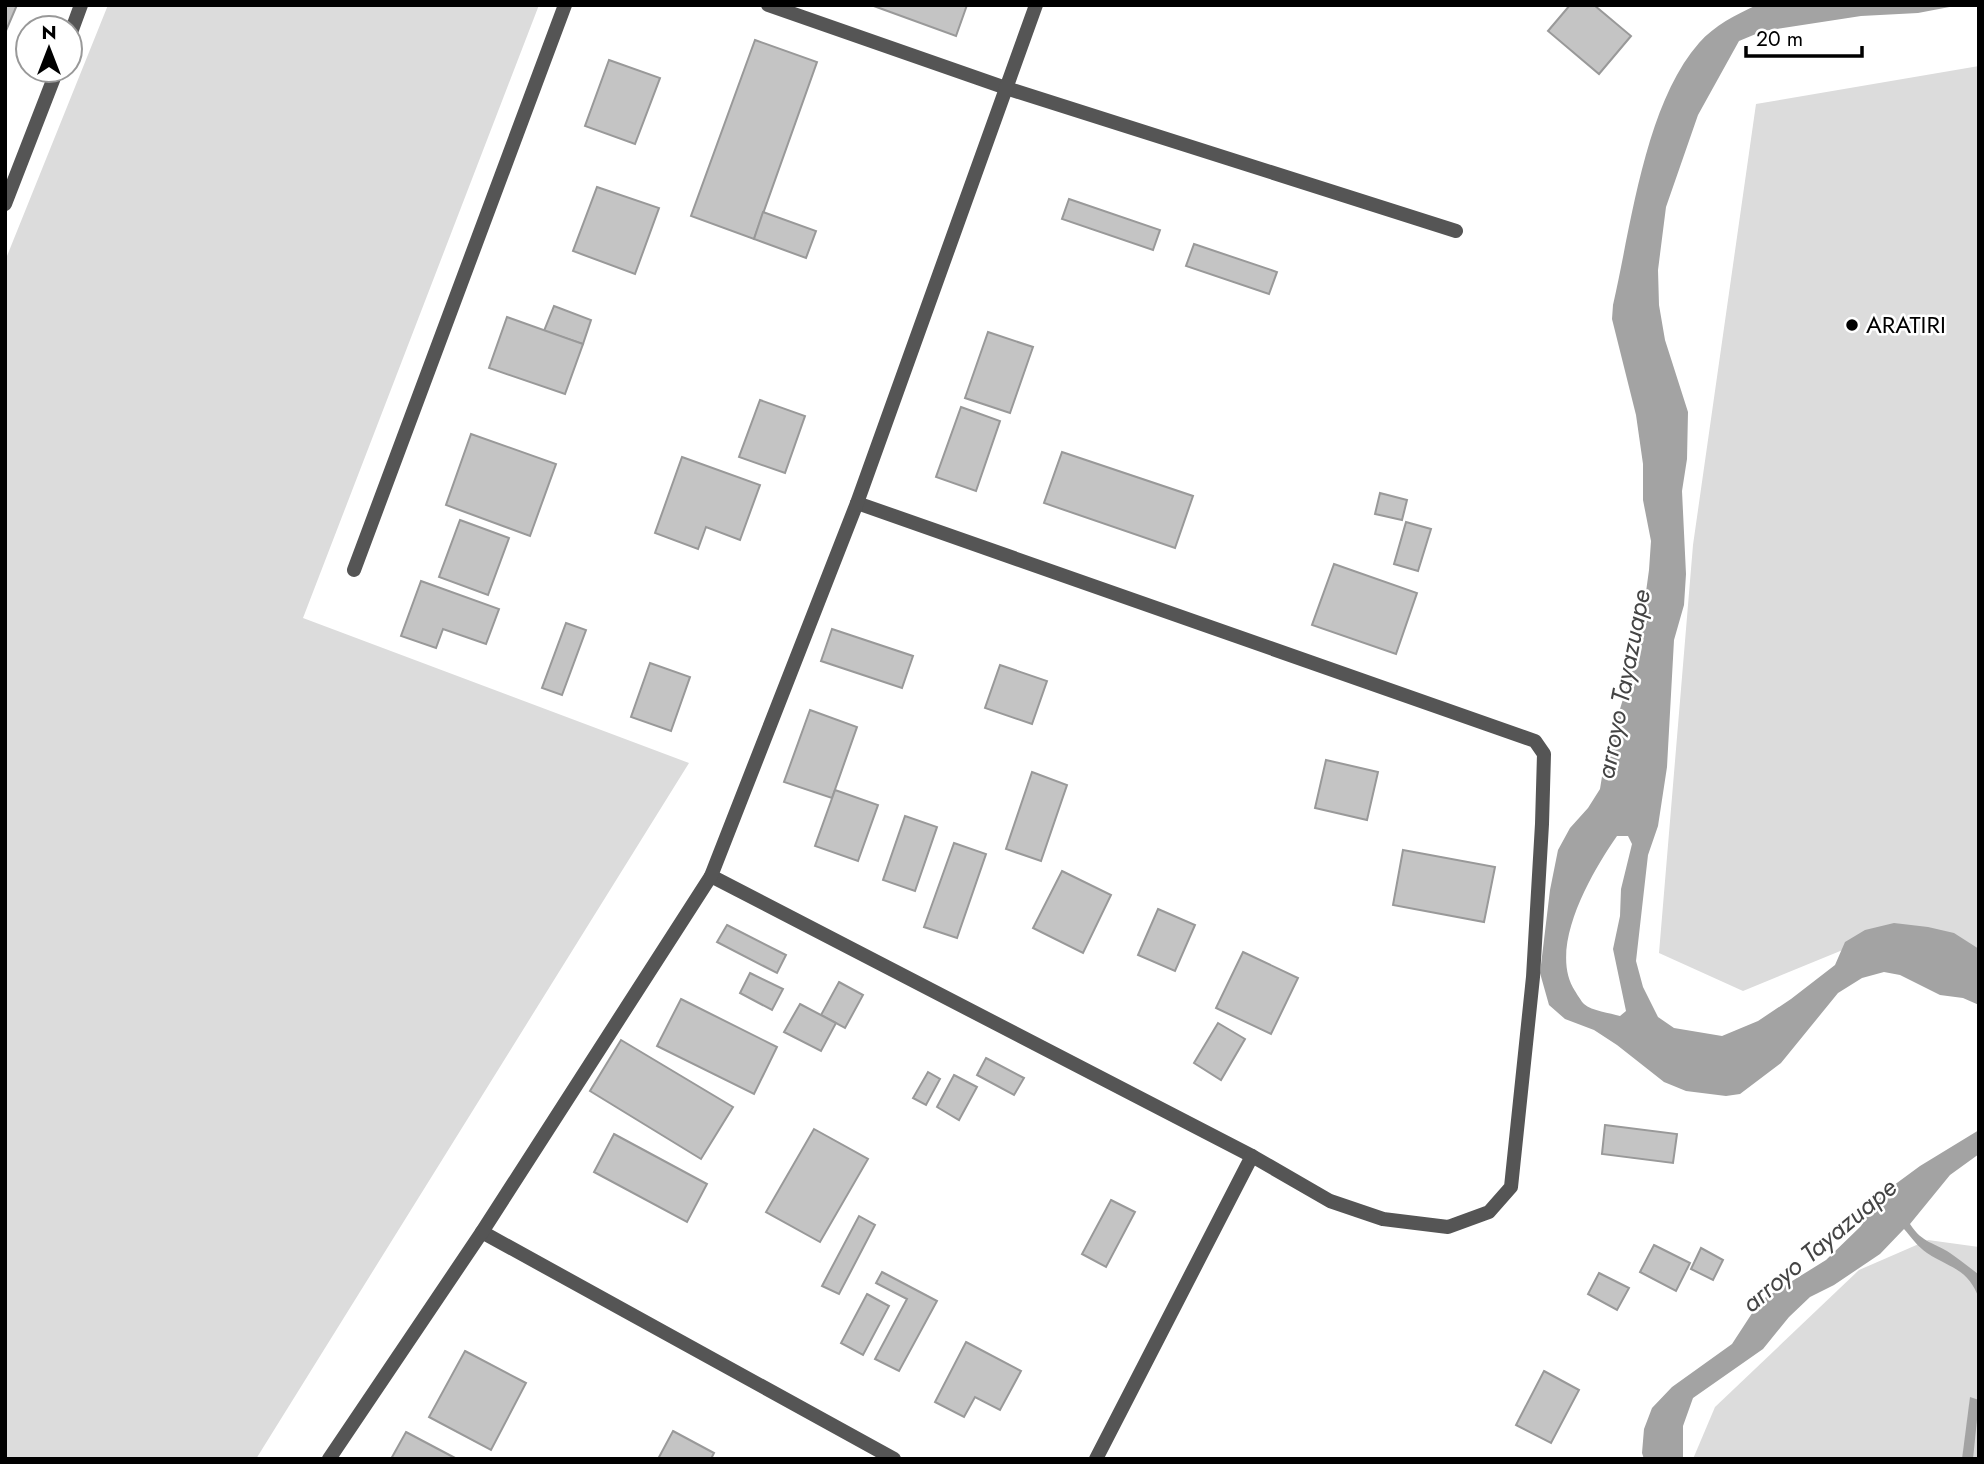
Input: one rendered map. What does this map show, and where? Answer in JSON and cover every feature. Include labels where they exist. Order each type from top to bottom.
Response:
[{"type":"street","points":[[354,570],[565,5]]},
{"type":"street","points":[[768,5],[1006,88],[1456,232]]},
{"type":"street","points":[[329,1459],[482,1232],[711,876],[857,503],[1036,5]]},
{"type":"street","points":[[5,204],[52,84]]},
{"type":"street","points":[[711,876],[1252,1156],[1330,1200],[1383,1219],[1448,1227],[1489,1212],[1511,1187],[1533,976],[1544,754],[1535,741],[857,503]]},
{"type":"street","points":[[1096,1459],[1252,1156]]},
{"type":"street","points":[[482,1232],[894,1459]]},
{"type":"shaded area","points":[[108,5],[539,5],[303,618],[689,763],[256,1459],[5,1459],[5,261],[76,84],[84,84],[84,65]]},
{"type":"shaded area","points":[[1757,5],[1960,5],[1918,13],[1861,16],[1763,31],[1739,41],[1698,115],[1666,207],[1658,270],[1659,305],[1665,340],[1688,412],[1687,459],[1682,491],[1686,574],[1684,605],[1674,640],[1667,767],[1658,826],[1648,855],[1636,961],[1643,987],[1658,1017],[1674,1028],[1722,1036],[1758,1021],[1791,999],[1835,965],[1845,942],[1865,930],[1894,923],[1928,927],[1954,933],[1979,949],[1979,1005],[1963,998],[1940,995],[1900,975],[1884,972],[1862,978],[1838,993],[1781,1063],[1740,1094],[1726,1096],[1686,1091],[1664,1082],[1594,1030],[1565,1019],[1549,1005],[1540,973],[1550,890],[1558,850],[1570,828],[1600,789],[1605,758],[1638,650],[1649,570],[1651,541],[1643,500],[1643,464],[1636,415],[1612,319],[1634,204],[1653,132],[1665,99],[1681,69],[1699,43],[1712,31]],"holes":[[[1617,836],[1628,836],[1632,844],[1621,889],[1620,916],[1613,949],[1626,1011],[1620,1016],[1596,1010],[1583,1003],[1568,973],[1566,954],[1576,911],[1596,869]]]},
{"type":"shaded area","name":"ARATIRI","points":[[1979,66],[1979,974],[1850,947],[1743,991],[1659,953],[1693,545],[1756,104]]},
{"type":"shaded area","points":[[1979,1130],[1979,1154],[1950,1175],[1910,1224],[1924,1239],[1950,1253],[1978,1274],[1979,1299],[1964,1275],[1924,1251],[1904,1229],[1880,1254],[1834,1285],[1810,1297],[1789,1317],[1763,1349],[1693,1398],[1683,1426],[1683,1459],[1644,1459],[1644,1429],[1652,1408],[1672,1387],[1732,1344],[1760,1301],[1826,1260],[1861,1226],[1869,1211],[1886,1191],[1920,1166]]},
{"type":"shaded area","points":[[1928,1240],[1979,1247],[1979,1459],[1693,1459],[1715,1407],[1859,1270]]},
{"type":"shaded area","points":[[1970,1397],[1979,1400],[1973,1459],[1962,1459]]},
{"type":"building","points":[[5,5],[17,5],[5,33]]},
{"type":"building","points":[[871,5],[967,5],[956,36]]},
{"type":"building","points":[[1570,5],[1594,5],[1631,36],[1599,74],[1548,31]]},
{"type":"building","points":[[755,40],[817,62],[754,239],[691,216]]},
{"type":"building","points":[[609,60],[660,78],[635,144],[585,126]]},
{"type":"building","points":[[597,187],[659,208],[635,274],[573,251]]},
{"type":"building","points":[[1069,199],[1160,230],[1153,250],[1062,219]]},
{"type":"building","points":[[763,212],[816,231],[806,258],[754,239]]},
{"type":"building","points":[[1194,244],[1277,272],[1269,294],[1186,266]]},
{"type":"building","points":[[554,306],[591,320],[583,344],[544,331]]},
{"type":"building","points":[[507,317],[583,344],[565,394],[489,368]]},
{"type":"building","points":[[988,332],[1033,347],[1010,413],[965,398]]},
{"type":"building","points":[[760,400],[805,416],[785,473],[739,457]]},
{"type":"building","points":[[961,407],[1000,421],[976,491],[936,477]]},
{"type":"building","points":[[471,434],[556,464],[530,536],[446,505]]},
{"type":"building","points":[[1062,452],[1193,496],[1175,548],[1044,503]]},
{"type":"building","points":[[682,457],[760,485],[740,540],[706,527],[698,549],[655,533]]},
{"type":"building","points":[[1380,493],[1407,500],[1402,520],[1375,514]]},
{"type":"building","points":[[460,520],[509,538],[488,595],[439,577]]},
{"type":"building","points":[[1406,522],[1431,529],[1418,571],[1394,564]]},
{"type":"building","points":[[1334,564],[1417,593],[1396,654],[1312,625]]},
{"type":"building","points":[[421,581],[499,609],[486,644],[443,629],[436,648],[401,636]]},
{"type":"building","points":[[566,623],[586,630],[562,695],[542,688]]},
{"type":"building","points":[[832,629],[913,656],[902,688],[821,661]]},
{"type":"building","points":[[650,663],[690,677],[671,731],[631,717]]},
{"type":"building","points":[[1000,665],[1047,681],[1032,724],[985,708]]},
{"type":"building","points":[[810,710],[857,727],[832,798],[784,782]]},
{"type":"building","points":[[1326,760],[1378,772],[1367,820],[1315,808]]},
{"type":"building","points":[[1032,772],[1067,785],[1041,861],[1006,849]]},
{"type":"building","points":[[835,790],[878,805],[858,861],[815,846]]},
{"type":"building","points":[[905,816],[937,827],[915,891],[883,880]]},
{"type":"building","points":[[954,843],[986,854],[957,938],[924,927]]},
{"type":"building","points":[[1403,850],[1495,867],[1484,922],[1393,905]]},
{"type":"building","points":[[1062,871],[1111,895],[1083,953],[1033,928]]},
{"type":"building","points":[[1158,909],[1195,925],[1175,971],[1138,955]]},
{"type":"building","points":[[727,925],[786,955],[777,973],[717,942]]},
{"type":"building","points":[[1243,952],[1298,978],[1271,1034],[1216,1008]]},
{"type":"building","points":[[750,973],[783,989],[772,1010],[740,993]]},
{"type":"building","points":[[839,982],[863,995],[845,1028],[821,1015]]},
{"type":"building","points":[[681,999],[777,1047],[754,1094],[657,1046]]},
{"type":"building","points":[[800,1004],[836,1023],[821,1051],[784,1032]]},
{"type":"building","points":[[1218,1023],[1245,1039],[1221,1080],[1194,1063]]},
{"type":"building","points":[[621,1040],[733,1107],[701,1159],[590,1091]]},
{"type":"building","points":[[986,1058],[1024,1078],[1014,1095],[977,1075]]},
{"type":"building","points":[[928,1072],[940,1079],[926,1105],[913,1098]]},
{"type":"building","points":[[954,1075],[977,1087],[959,1120],[937,1107]]},
{"type":"building","points":[[1605,1125],[1677,1134],[1673,1163],[1602,1154]]},
{"type":"building","points":[[814,1129],[868,1159],[820,1242],[766,1212]]},
{"type":"building","points":[[614,1134],[707,1184],[687,1222],[594,1172]]},
{"type":"building","points":[[1111,1200],[1135,1212],[1106,1267],[1082,1254]]},
{"type":"building","points":[[859,1216],[875,1225],[839,1294],[822,1286]]},
{"type":"building","points":[[1654,1245],[1690,1263],[1676,1291],[1640,1272]]},
{"type":"building","points":[[1701,1248],[1723,1260],[1713,1280],[1691,1269]]},
{"type":"building","points":[[882,1272],[937,1301],[899,1371],[875,1359],[907,1299],[876,1283]]},
{"type":"building","points":[[1599,1273],[1629,1288],[1617,1310],[1588,1294]]},
{"type":"building","points":[[867,1294],[889,1306],[863,1355],[841,1343]]},
{"type":"building","points":[[966,1342],[1021,1371],[1000,1410],[975,1397],[964,1417],[935,1402]]},
{"type":"building","points":[[465,1351],[526,1383],[491,1450],[429,1417]]},
{"type":"building","points":[[1544,1371],[1579,1390],[1551,1443],[1516,1425]]},
{"type":"building","points":[[673,1431],[714,1453],[711,1459],[658,1459]]},
{"type":"building","points":[[406,1432],[457,1459],[391,1459]]},
{"type":"place","name":"ARATIRI","points":[[1852,325]]},
{"type":"water label","name":"arroyo Tayazuape","points":[[1623,684]]},
{"type":"water label","name":"arroyo Tayazuape","points":[[1819,1245]]}]
